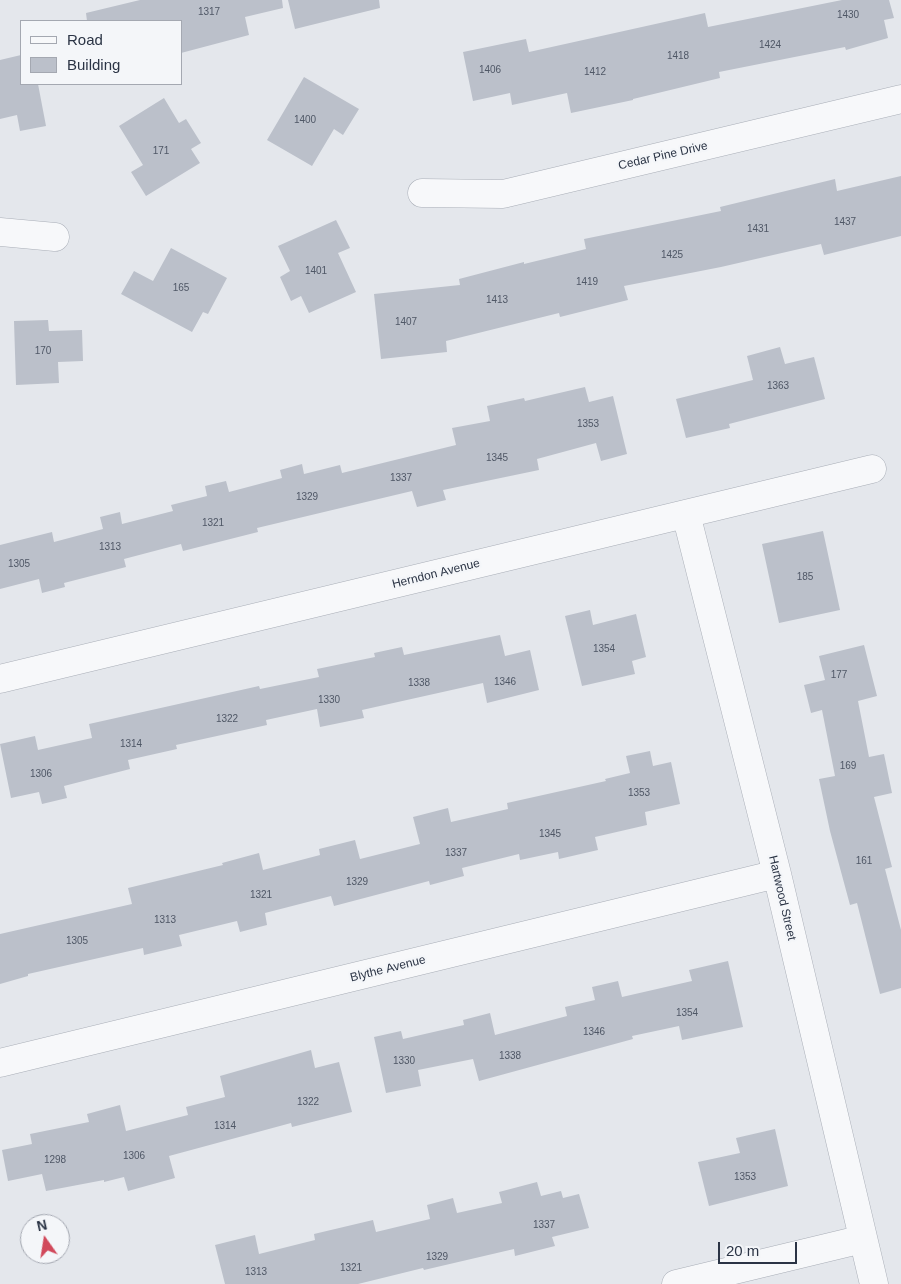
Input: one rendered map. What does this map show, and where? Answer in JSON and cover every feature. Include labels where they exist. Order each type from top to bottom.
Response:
[{"type":"street","name":"Cedar Pine Drive","points":[[422,193],[503,194],[901,100]]},
{"type":"street","points":[[0,232],[55,237]]},
{"type":"street","name":"Herndon Avenue","points":[[0,679],[872,469]]},
{"type":"street","name":"Hartwood Street","points":[[686,514],[777,874],[874,1284]]},
{"type":"street","name":"Blythe Avenue","points":[[0,1064],[777,874]]},
{"type":"street","points":[[676,1284],[863,1239]]},
{"type":"building","points":[[140,0],[282,0],[283,8],[245,17],[249,35],[182,53],[182,20],[87,20],[86,13]]},
{"type":"building","points":[[288,0],[379,0],[380,8],[295,29]]},
{"type":"building","points":[[842,0],[889,0],[894,18],[884,20],[888,38],[846,50],[845,47],[719,72],[720,78],[633,100],[571,113],[567,93],[512,105],[510,93],[473,101],[463,52],[526,39],[529,52],[705,13],[708,27]]},
{"type":"building","points":[[20,55],[20,85],[38,85],[46,126],[20,131],[17,115],[0,119],[0,60]]},
{"type":"building","points":[[304,77],[359,109],[343,135],[334,129],[312,166],[267,140]]},
{"type":"building","points":[[164,98],[179,123],[186,119],[201,143],[191,149],[200,163],[146,196],[131,172],[143,165],[119,126]]},
{"type":"building","points":[[901,176],[901,236],[824,255],[821,244],[721,267],[624,286],[628,300],[560,317],[559,313],[446,341],[447,352],[381,359],[374,294],[460,285],[459,279],[524,262],[524,264],[586,249],[584,239],[721,211],[720,207],[835,179],[837,191]]},
{"type":"building","points":[[336,220],[350,248],[338,253],[356,292],[309,313],[301,296],[291,301],[280,277],[290,271],[278,246]]},
{"type":"building","points":[[171,248],[227,278],[208,314],[203,312],[192,332],[121,294],[134,271],[153,281]]},
{"type":"building","points":[[48,320],[49,331],[82,330],[83,361],[58,362],[59,383],[16,385],[14,321]]},
{"type":"building","points":[[780,347],[785,364],[814,357],[825,399],[729,424],[730,428],[686,438],[676,399],[753,380],[747,356]]},
{"type":"building","points":[[585,387],[589,402],[613,396],[627,454],[601,461],[596,443],[537,459],[539,470],[443,490],[446,500],[417,507],[412,491],[257,528],[258,532],[183,551],[181,544],[124,559],[126,567],[64,583],[65,587],[42,593],[39,579],[0,589],[0,545],[52,532],[54,542],[103,529],[100,517],[120,512],[122,524],[173,511],[171,505],[207,496],[205,486],[226,481],[229,492],[282,478],[280,470],[302,464],[304,474],[340,465],[342,473],[456,445],[452,428],[490,421],[487,406],[524,398],[525,401]]},
{"type":"building","points":[[823,531],[840,610],[779,623],[762,544]]},
{"type":"building","points":[[590,610],[593,625],[636,614],[646,657],[632,661],[635,674],[582,686],[565,616]]},
{"type":"building","points":[[500,635],[505,656],[530,650],[539,690],[487,703],[483,683],[362,710],[364,718],[320,727],[317,709],[266,720],[267,725],[176,745],[177,749],[128,760],[130,769],[64,786],[67,798],[42,804],[39,792],[11,798],[0,744],[35,736],[38,750],[92,738],[89,724],[259,686],[260,689],[319,677],[317,669],[375,657],[374,653],[402,647],[404,655]]},
{"type":"building","points":[[864,645],[877,696],[858,701],[869,757],[884,754],[892,793],[874,797],[892,867],[885,869],[901,930],[901,988],[880,994],[857,903],[850,905],[830,831],[819,779],[835,776],[822,710],[811,713],[804,685],[825,680],[819,656]]},
{"type":"building","points":[[650,751],[653,766],[671,762],[680,804],[645,812],[647,825],[595,837],[598,850],[559,859],[558,852],[520,860],[519,854],[462,868],[464,876],[430,885],[429,881],[334,906],[331,896],[265,913],[267,925],[240,932],[237,921],[179,935],[182,946],[144,955],[143,948],[28,974],[28,976],[0,984],[0,934],[132,904],[128,888],[223,865],[222,863],[259,853],[263,870],[320,855],[319,849],[355,840],[360,859],[420,844],[413,817],[448,808],[451,822],[508,809],[507,803],[606,781],[605,779],[630,773],[626,756]]},
{"type":"building","points":[[728,961],[743,1027],[682,1040],[679,1026],[632,1036],[633,1039],[479,1081],[473,1059],[418,1070],[421,1086],[386,1093],[374,1037],[401,1031],[403,1039],[464,1025],[463,1020],[490,1013],[495,1035],[567,1016],[565,1007],[595,1000],[592,987],[618,981],[622,997],[692,981],[689,970]]},
{"type":"building","points":[[311,1050],[315,1068],[339,1062],[352,1112],[292,1127],[291,1123],[169,1156],[175,1178],[128,1191],[124,1177],[46,1191],[42,1174],[8,1181],[2,1150],[32,1144],[30,1134],[89,1122],[87,1114],[120,1105],[126,1131],[188,1115],[186,1107],[225,1097],[220,1076]]},
{"type":"building","points":[[775,1129],[788,1186],[709,1206],[698,1162],[740,1153],[736,1138]]},
{"type":"building","points":[[537,1182],[541,1196],[561,1191],[563,1198],[579,1194],[589,1228],[552,1237],[555,1246],[515,1256],[514,1249],[358,1284],[225,1284],[215,1245],[255,1235],[259,1254],[315,1240],[314,1234],[373,1220],[376,1232],[430,1219],[427,1205],[453,1198],[457,1213],[502,1203],[499,1192]]}]
